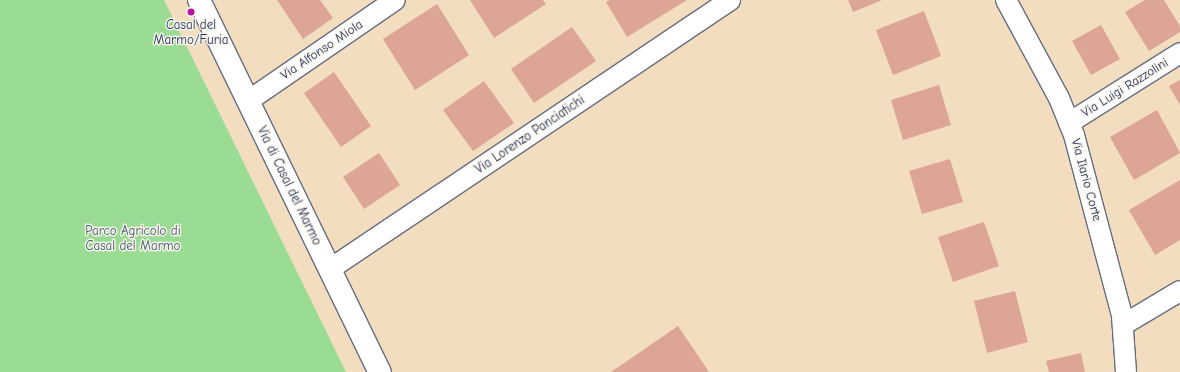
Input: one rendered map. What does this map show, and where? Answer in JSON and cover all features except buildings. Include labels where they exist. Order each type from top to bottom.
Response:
[{"type":"main road","name":"Via di Casal del Marmo","points":[[199,0],[380,372]]},
{"type":"street","name":"Via Alfonso Miola","points":[[248,101],[396,0]]},
{"type":"street","name":"Via Lorenzo Panciatichi","points":[[330,269],[730,0]]},
{"type":"street","name":"Via Ilario Corte","points":[[1006,0],[1069,122],[1123,325],[1126,372]]},
{"type":"street","name":"Via Luigi Razzolini","points":[[1069,122],[1180,53]]},
{"type":"street","points":[[1123,325],[1180,291]]},
{"type":"green space","name":"Parco Agricolo di Casal del Marmo","points":[[0,0],[164,0],[346,372],[0,372]]},
{"type":"place","name":"Casal del Marmo/Furia","points":[[191,12]]}]
